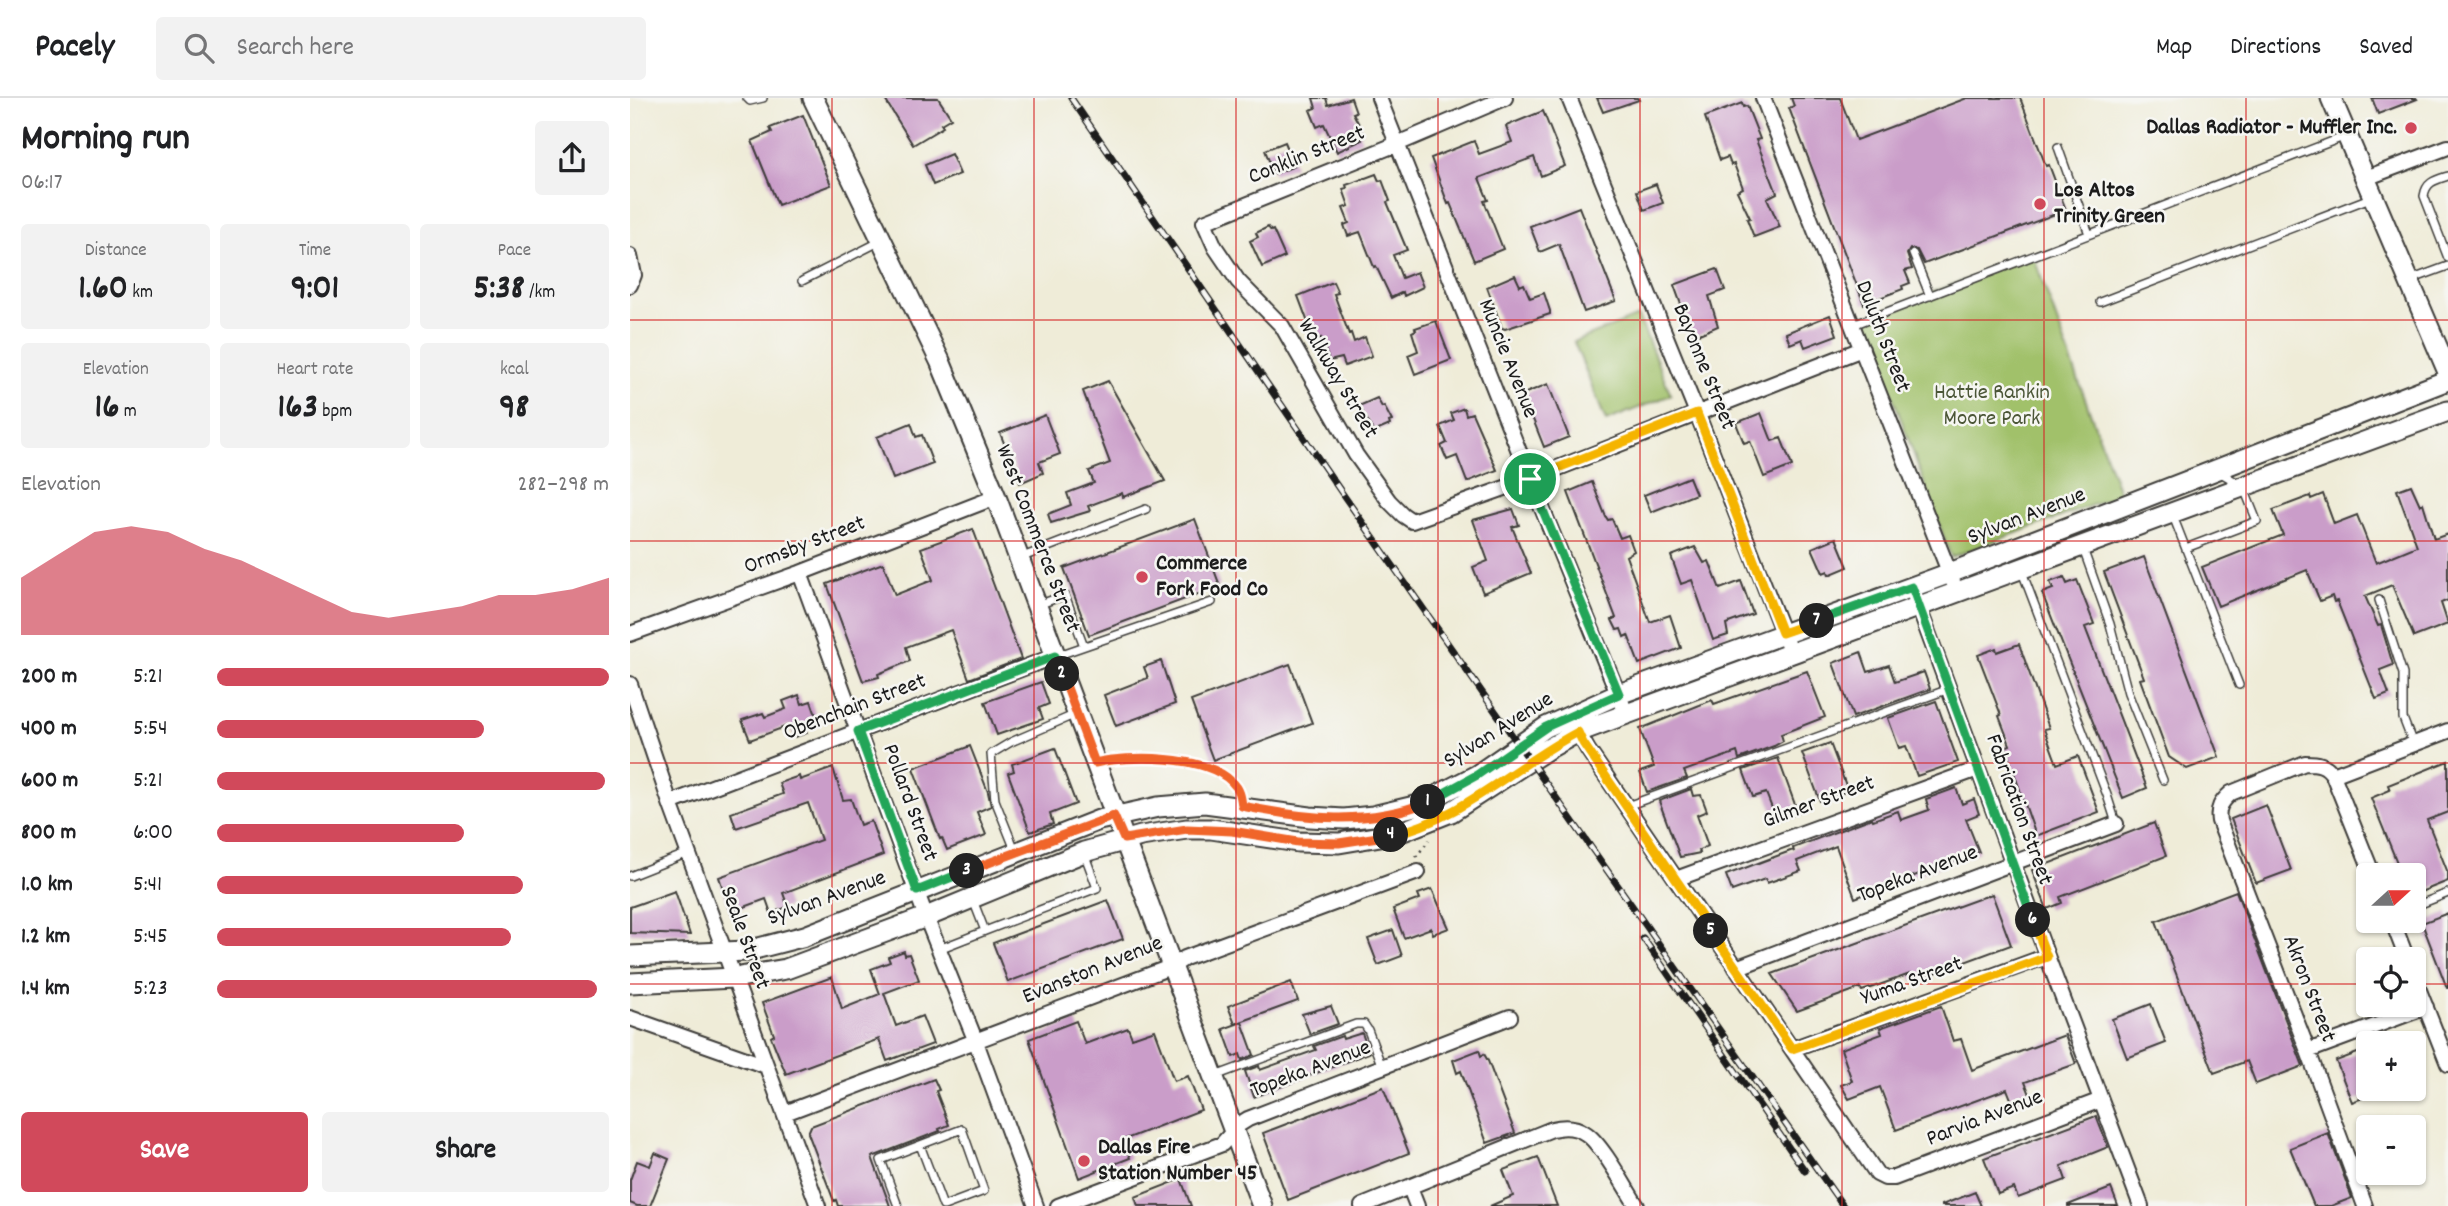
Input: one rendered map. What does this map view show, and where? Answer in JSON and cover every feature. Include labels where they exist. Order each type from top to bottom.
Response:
[{"type":"main road","name":"West Commerce Street","points":[[813,98],[940,360],[996,497],[1262,1206]]},
{"type":"main road","points":[[2331,98],[2448,372]]},
{"type":"main road","name":"Sylvan Avenue","points":[[630,956],[725,952],[770,947],[805,936],[1114,816],[1180,804],[1221,803],[1310,817],[1344,819],[1373,816],[1419,805],[1477,775],[1546,727],[1619,694],[1950,573],[2448,380]]},
{"type":"main road","name":"Sylvan Avenue","points":[[630,983],[734,978],[786,969],[972,899],[1084,852],[1124,839],[1187,829],[1232,831],[1298,842],[1339,843],[1398,833],[1451,812],[1578,732],[2448,411]]},
{"type":"street","name":"Muncie Avenue","points":[[1378,98],[1626,713]]},
{"type":"street","name":"Conklin Street","points":[[1204,222],[1505,98]]},
{"type":"street","name":"Bayonne Street","points":[[1569,98],[1791,654]]},
{"type":"street","name":"Duluth Street","points":[[1763,98],[1957,593]]},
{"type":"street","points":[[2366,178],[2448,147]]},
{"type":"street","name":"Walkway Street","points":[[1204,222],[1215,247],[1238,281],[1282,326],[1356,455],[1402,515],[1412,521],[1530,479]]},
{"type":"street","points":[[630,256],[634,275],[630,285]]},
{"type":"street","points":[[1530,479],[1862,349]]},
{"type":"street","name":"Ormsby Street","points":[[630,634],[800,573],[996,497]]},
{"type":"street","name":"Pollard Street","points":[[800,573],[926,917],[1037,1206]]},
{"type":"street","name":"Fabrication Street","points":[[1912,587],[2141,1206]]},
{"type":"street","name":"Obenchain Street","points":[[670,803],[1055,656]]},
{"type":"street","name":"Seale Street","points":[[630,684],[670,803],[818,1206]]},
{"type":"street","points":[[1578,732],[1792,1049]]},
{"type":"street","points":[[2368,863],[2333,775],[2448,732]]},
{"type":"street","name":"Akron Street","points":[[2333,775],[2328,767],[2318,763],[2305,763],[2231,793],[2221,802],[2217,811],[2365,1206]]},
{"type":"street","name":"Gilmer Street","points":[[1675,879],[1979,769]]},
{"type":"street","name":"Topeka Avenue","points":[[1736,968],[2116,824]]},
{"type":"street","name":"Evanston Avenue","points":[[785,1113],[1173,966],[1185,958],[1414,874]]},
{"type":"street","name":"Yuma Street","points":[[1792,1049],[2047,957]]},
{"type":"street","points":[[2426,1007],[2448,1064]]},
{"type":"street","name":"Topeka Avenue","points":[[1058,1206],[1222,1144],[1248,1119],[1510,1017]]},
{"type":"street","points":[[2308,1051],[2399,1017]]},
{"type":"street","points":[[630,1018],[766,1066]]},
{"type":"street","name":"Parvia Avenue","points":[[1792,1049],[1877,1174],[1885,1178],[1894,1178],[2101,1100]]},
{"type":"street","points":[[1362,1206],[1563,1126],[1587,1133],[1637,1206]]},
{"type":"street","points":[[1410,1188],[1417,1206]]},
{"type":"lane","points":[[747,98],[750,101],[763,98]]},
{"type":"lane","points":[[1853,325],[2347,135]]},
{"type":"lane","points":[[2058,147],[2089,234]]},
{"type":"lane","points":[[2448,176],[2430,182],[2424,197],[2448,258]]},
{"type":"lane","points":[[2100,302],[2374,197]]},
{"type":"lane","points":[[802,281],[882,241]]},
{"type":"lane","points":[[1913,254],[1930,296]]},
{"type":"lane","points":[[2409,280],[2448,266]]},
{"type":"lane","points":[[2186,548],[2257,521],[2243,486],[2216,470]]},
{"type":"lane","points":[[1019,559],[1146,509]]},
{"type":"lane","points":[[2172,512],[2239,685]]},
{"type":"lane","points":[[2082,545],[2109,624],[2128,692],[2163,780]]},
{"type":"lane","points":[[2021,568],[2108,794],[2116,824]]},
{"type":"lane","points":[[1037,606],[1065,595],[1084,646]]},
{"type":"lane","points":[[2379,600],[2403,674],[2403,718],[2413,745]]},
{"type":"lane","points":[[1055,656],[1212,602]]},
{"type":"lane","points":[[1627,806],[1949,689]]},
{"type":"lane","points":[[1016,852],[995,800],[991,754],[1010,742],[1077,714]]},
{"type":"lane","points":[[1095,763],[1126,757],[1152,758],[1179,761],[1214,770],[1234,783],[1240,792],[1242,806]]},
{"type":"lane","points":[[939,949],[1097,888],[1084,852]]},
{"type":"lane","points":[[630,876],[689,853]]},
{"type":"lane","points":[[2426,902],[2448,893]]},
{"type":"lane","points":[[972,899],[985,931]]},
{"type":"lane","points":[[1214,1076],[1356,1024],[1364,1024],[1368,1030],[1382,1067]]},
{"type":"lane","points":[[898,1206],[881,1160],[920,1145],[962,1129],[984,1191],[944,1206],[920,1145]]},
{"type":"path","points":[[1414,874],[1409,866],[1432,834]]},
{"type":"green space","name":"Hattie Rankin Moore Park","points":[[2033,255],[2120,495],[1951,557],[1864,317]]},
{"type":"green space","points":[[1638,316],[1671,395],[1606,421],[1574,342]]},
{"type":"building","points":[[884,98],[938,98],[951,118],[941,124],[943,127],[913,145]]},
{"type":"building","points":[[1313,98],[1326,98],[1328,105],[1351,98],[1356,112],[1353,113],[1363,132],[1359,134],[1362,140],[1337,152],[1324,124],[1317,127],[1310,110],[1316,108]]},
{"type":"building","points":[[1597,98],[1638,98],[1639,100],[1603,112]]},
{"type":"building","points":[[1791,98],[1840,98],[1856,140],[1967,98],[2020,98],[2066,210],[1924,264],[1917,250],[1910,249],[1907,254],[1912,269],[1905,271],[1910,283],[1902,286],[1903,289],[1864,304],[1789,108],[1794,106]]},
{"type":"building","points":[[2372,98],[2416,98],[2417,99],[2378,114]]},
{"type":"building","points":[[1742,103],[1743,107],[1747,106],[1760,139],[1756,140],[1777,193],[1767,198],[1780,227],[1754,237],[1747,219],[1750,218],[1737,191],[1743,188],[1734,164],[1731,165],[1728,157],[1720,160],[1705,117]]},
{"type":"building","points":[[1543,111],[1565,166],[1541,176],[1534,157],[1479,178],[1488,200],[1484,201],[1503,249],[1474,261],[1431,158],[1474,141],[1479,154],[1512,142],[1506,126]]},
{"type":"building","points":[[803,115],[831,185],[778,205],[752,141],[772,132],[770,128]]},
{"type":"building","points":[[1285,142],[1295,166],[1274,174],[1265,150]]},
{"type":"building","points":[[951,154],[960,174],[933,185],[925,165]]},
{"type":"building","points":[[1376,174],[1379,181],[1382,180],[1390,201],[1387,202],[1407,250],[1393,255],[1402,278],[1417,272],[1423,287],[1404,296],[1403,292],[1391,298],[1376,266],[1374,267],[1360,232],[1348,236],[1344,225],[1349,223],[1343,208],[1349,206],[1343,189],[1347,188],[1346,185]]},
{"type":"building","points":[[1656,184],[1663,203],[1644,210],[1637,191]]},
{"type":"building","points":[[1579,207],[1616,301],[1584,312],[1559,244],[1540,252],[1530,226]]},
{"type":"building","points":[[1268,227],[1273,230],[1285,257],[1262,267],[1250,241],[1258,237],[1256,233]]},
{"type":"building","points":[[1717,269],[1725,290],[1709,296],[1718,326],[1695,336],[1693,331],[1691,332],[1674,285]]},
{"type":"building","points":[[1515,275],[1520,286],[1524,284],[1530,298],[1544,293],[1550,314],[1505,329],[1502,328],[1487,287]]},
{"type":"building","points":[[1333,282],[1338,293],[1334,294],[1349,334],[1351,333],[1354,342],[1365,337],[1372,356],[1345,366],[1342,358],[1329,361],[1321,338],[1315,341],[1298,296]]},
{"type":"building","points":[[1830,315],[1837,335],[1805,347],[1802,339],[1790,344],[1786,333]]},
{"type":"building","points":[[1436,321],[1451,360],[1415,374],[1408,355],[1418,351],[1412,332],[1415,328]]},
{"type":"building","points":[[1108,381],[1165,481],[1123,497],[1122,493],[1088,506],[1090,511],[1051,523],[1048,514],[1071,505],[1067,493],[1094,483],[1089,471],[1110,463],[1083,391]]},
{"type":"building","points":[[1548,384],[1569,437],[1544,447],[1523,394]]},
{"type":"building","points":[[1377,398],[1392,421],[1389,422],[1390,425],[1374,432],[1359,406]]},
{"type":"building","points":[[1464,408],[1466,415],[1472,413],[1497,470],[1467,482],[1457,456],[1447,460],[1441,446],[1447,443],[1440,426],[1454,420],[1451,413]]},
{"type":"building","points":[[1761,413],[1772,441],[1781,438],[1792,466],[1764,477],[1750,441],[1744,443],[1736,423]]},
{"type":"building","points":[[1045,415],[1060,454],[1039,462],[1043,473],[1020,483],[1000,433]]},
{"type":"building","points":[[911,423],[916,437],[922,435],[933,464],[893,479],[877,437]]},
{"type":"building","points":[[1689,477],[1696,494],[1651,512],[1644,495]]},
{"type":"building","points":[[1592,482],[1606,517],[1608,520],[1612,519],[1620,538],[1628,535],[1634,551],[1626,556],[1650,622],[1670,615],[1681,648],[1639,664],[1628,635],[1624,637],[1621,629],[1617,630],[1612,620],[1616,618],[1568,492]]},
{"type":"building","points":[[2411,485],[2420,505],[2423,503],[2434,539],[2448,534],[2448,600],[2441,603],[2448,624],[2414,637],[2392,585],[2365,596],[2378,626],[2381,625],[2393,665],[2380,670],[2389,694],[2376,699],[2337,601],[2334,602],[2332,596],[2320,601],[2307,570],[2218,606],[2202,567],[2283,535],[2273,510],[2310,496],[2311,499],[2323,494],[2334,524],[2357,515],[2376,563],[2417,546],[2397,490]]},
{"type":"building","points":[[1513,509],[1519,525],[1512,527],[1531,573],[1483,593],[1473,567],[1488,561],[1473,520]]},
{"type":"building","name":"Commerce Fork Food Co","points":[[1195,519],[1220,586],[1089,635],[1064,568]]},
{"type":"building","points":[[973,529],[1021,659],[969,679],[951,630],[906,647],[910,661],[878,674],[879,677],[863,681],[827,584],[883,563],[895,595],[933,580],[921,548]]},
{"type":"building","points":[[1836,538],[1848,567],[1829,575],[1828,571],[1823,573],[1812,548]]},
{"type":"building","points":[[1695,547],[1704,563],[1709,561],[1720,589],[1741,581],[1753,614],[1726,624],[1728,635],[1713,640],[1692,580],[1681,584],[1671,556]]},
{"type":"building","points":[[2144,557],[2219,757],[2187,769],[2169,757],[2140,679],[2144,678],[2104,572]]},
{"type":"building","points":[[2064,577],[2067,584],[2077,580],[2094,624],[2085,627],[2147,788],[2123,798],[2042,593],[2053,589],[2050,582]]},
{"type":"building","points":[[2019,644],[2049,728],[2044,729],[2057,764],[2078,756],[2099,812],[2036,836],[2005,747],[2010,745],[1999,716],[2001,715],[1978,655]]},
{"type":"building","points":[[1861,652],[1868,672],[1889,665],[1895,682],[1924,672],[1930,689],[1853,717],[1833,663]]},
{"type":"building","points":[[1161,661],[1175,704],[1116,726],[1104,695],[1148,678],[1144,667]]},
{"type":"building","points":[[1290,664],[1312,723],[1213,760],[1191,701]]},
{"type":"building","points":[[1807,671],[1825,717],[1781,734],[1783,741],[1774,746],[1739,759],[1737,752],[1684,771],[1687,778],[1647,792],[1640,772],[1654,767],[1640,729],[1712,700],[1714,704]]},
{"type":"building","points":[[1041,682],[1049,704],[1039,708],[1043,719],[997,735],[985,702]]},
{"type":"building","points":[[799,695],[802,704],[811,701],[819,724],[805,729],[807,733],[795,737],[790,725],[750,740],[742,720],[763,713],[765,717],[786,709],[783,701]]},
{"type":"building","points":[[1936,701],[1958,762],[1917,776],[1906,746],[1899,748],[1888,718]]},
{"type":"building","points":[[1830,743],[1848,791],[1820,801],[1802,753]]},
{"type":"building","points":[[970,746],[991,806],[977,812],[986,835],[947,850],[942,838],[940,839],[913,768]]},
{"type":"building","points":[[1055,748],[1076,804],[1050,814],[1053,824],[1030,832],[1008,773],[1014,771],[1012,764]]},
{"type":"building","points":[[1778,758],[1798,813],[1777,821],[1766,793],[1753,797],[1743,770]]},
{"type":"building","points":[[2448,761],[2448,812],[2427,820],[2448,873],[2448,881],[2426,890],[2426,863],[2397,863],[2371,798],[2390,790],[2388,785]]},
{"type":"building","points":[[833,768],[843,800],[851,799],[860,825],[871,821],[883,855],[783,893],[788,907],[771,913],[766,899],[731,912],[719,877],[821,840],[808,803],[736,828],[731,813],[783,794],[779,783],[799,776],[800,780]]},
{"type":"building","points":[[1956,788],[1962,804],[1974,799],[1979,814],[1966,819],[1979,852],[1855,898],[1836,846],[1797,861],[1801,871],[1767,883],[1765,879],[1732,891],[1726,875],[1793,850],[1794,852],[1793,848],[1872,818],[1873,820],[1898,811],[1901,820],[1929,810],[1926,799]]},
{"type":"building","points":[[1691,789],[1693,796],[1701,795],[1707,811],[1697,815],[1708,846],[1699,850],[1700,853],[1680,857],[1659,801]]},
{"type":"building","points":[[2266,805],[2291,870],[2256,883],[2231,819]]},
{"type":"building","points":[[2154,823],[2166,856],[2060,897],[2062,903],[2047,909],[2032,870]]},
{"type":"building","points":[[1432,889],[1449,928],[1433,934],[1431,928],[1404,938],[1393,909],[1420,899],[1418,894]]},
{"type":"building","points":[[675,891],[690,935],[630,933],[630,907]]},
{"type":"building","points":[[2236,891],[2303,1066],[2256,1084],[2247,1061],[2214,1073],[2156,921]]},
{"type":"building","points":[[1992,894],[2011,945],[1913,981],[1910,974],[1862,991],[1860,988],[1797,1011],[1772,974]]},
{"type":"building","points":[[1108,900],[1123,939],[1008,982],[993,943]]},
{"type":"building","points":[[2448,913],[2448,988],[2426,933],[2426,921]]},
{"type":"building","points":[[1393,930],[1402,956],[1378,965],[1368,939]]},
{"type":"building","points":[[904,951],[905,955],[909,954],[919,980],[884,993],[896,1026],[922,1016],[933,1044],[887,1061],[879,1039],[786,1074],[771,1037],[774,1035],[762,1003],[832,977],[842,1009],[880,994],[871,969],[890,962],[888,957]]},
{"type":"building","points":[[1291,982],[1298,1001],[1235,1024],[1228,1006]]},
{"type":"building","points":[[2151,1004],[2166,1043],[2127,1058],[2112,1019]]},
{"type":"building","points":[[1331,1006],[1338,1024],[1310,1034],[1302,1014]]},
{"type":"building","points":[[1941,1006],[1953,1041],[1961,1039],[1972,1070],[2065,1035],[2076,1064],[2025,1082],[2031,1097],[2013,1104],[2007,1089],[1896,1130],[1880,1087],[1849,1099],[1841,1085],[1852,1081],[1841,1049],[1882,1034],[1880,1028]]},
{"type":"building","points":[[1076,1021],[1085,1044],[1128,1028],[1132,1038],[1155,1030],[1174,1081],[1188,1076],[1201,1110],[1123,1140],[1130,1158],[1079,1178],[1029,1039]]},
{"type":"building","points":[[1242,1022],[1254,1055],[1242,1060],[1240,1054],[1233,1057],[1223,1029]]},
{"type":"building","points":[[1362,1033],[1369,1053],[1254,1097],[1245,1071],[1259,1066],[1260,1070],[1316,1050],[1314,1046],[1342,1036],[1343,1039]]},
{"type":"building","points":[[1479,1050],[1481,1056],[1484,1054],[1488,1061],[1515,1133],[1487,1143],[1461,1071],[1457,1073],[1453,1060]]},
{"type":"building","points":[[2356,1054],[2356,1100],[2352,1102],[2336,1061]]},
{"type":"building","points":[[934,1079],[949,1125],[872,1157],[890,1206],[838,1206],[808,1133],[811,1126]]},
{"type":"building","points":[[1383,1087],[1409,1153],[1288,1200],[1263,1133]]},
{"type":"building","points":[[2096,1116],[2108,1147],[2061,1166],[2066,1180],[2018,1198],[2014,1188],[1998,1194],[1984,1158]]},
{"type":"building","points":[[2328,1133],[2352,1198],[2331,1206],[2314,1206],[2290,1148]]},
{"type":"building","points":[[655,1153],[669,1159],[650,1206],[637,1206],[630,1203],[630,1180],[637,1161],[650,1166]]},
{"type":"building","points":[[1538,1157],[1557,1206],[1490,1206],[1513,1196],[1503,1170]]},
{"type":"building","points":[[1181,1179],[1191,1206],[1138,1206],[1135,1197]]},
{"type":"building","points":[[2111,1188],[2118,1206],[2068,1206],[2068,1205]]},
{"type":"building","points":[[1975,1192],[1981,1206],[1942,1206],[1942,1205]]},
{"type":"railway","points":[[1071,98],[1344,496],[1843,1206]]},
{"type":"railway","points":[[1643,938],[1805,1171]]},
{"type":"place","name":"Dallas Radiator - Muffler Inc.","points":[[2411,128]]},
{"type":"place","name":"Los Altos Trinity Green","points":[[2040,204]]},
{"type":"place","name":"Commerce Fork Food Co","points":[[1142,577]]},
{"type":"place","name":"Dallas Fire Station Number 45","points":[[1084,1161]]},
{"type":"route","points":[[1697,413],[1782,633],[1912,587],[2047,957],[1792,1049],[1578,732],[1437,820],[1398,833],[1339,843],[1298,842],[1210,829],[1158,832],[1124,839],[1114,816],[917,891],[858,731],[1055,656],[1095,763],[1126,757],[1179,761],[1214,770],[1227,777],[1240,792],[1242,806],[1310,817],[1344,819],[1373,816],[1419,805],[1443,795],[1477,775],[1546,727],[1619,694],[1530,479],[1697,413]]}]
